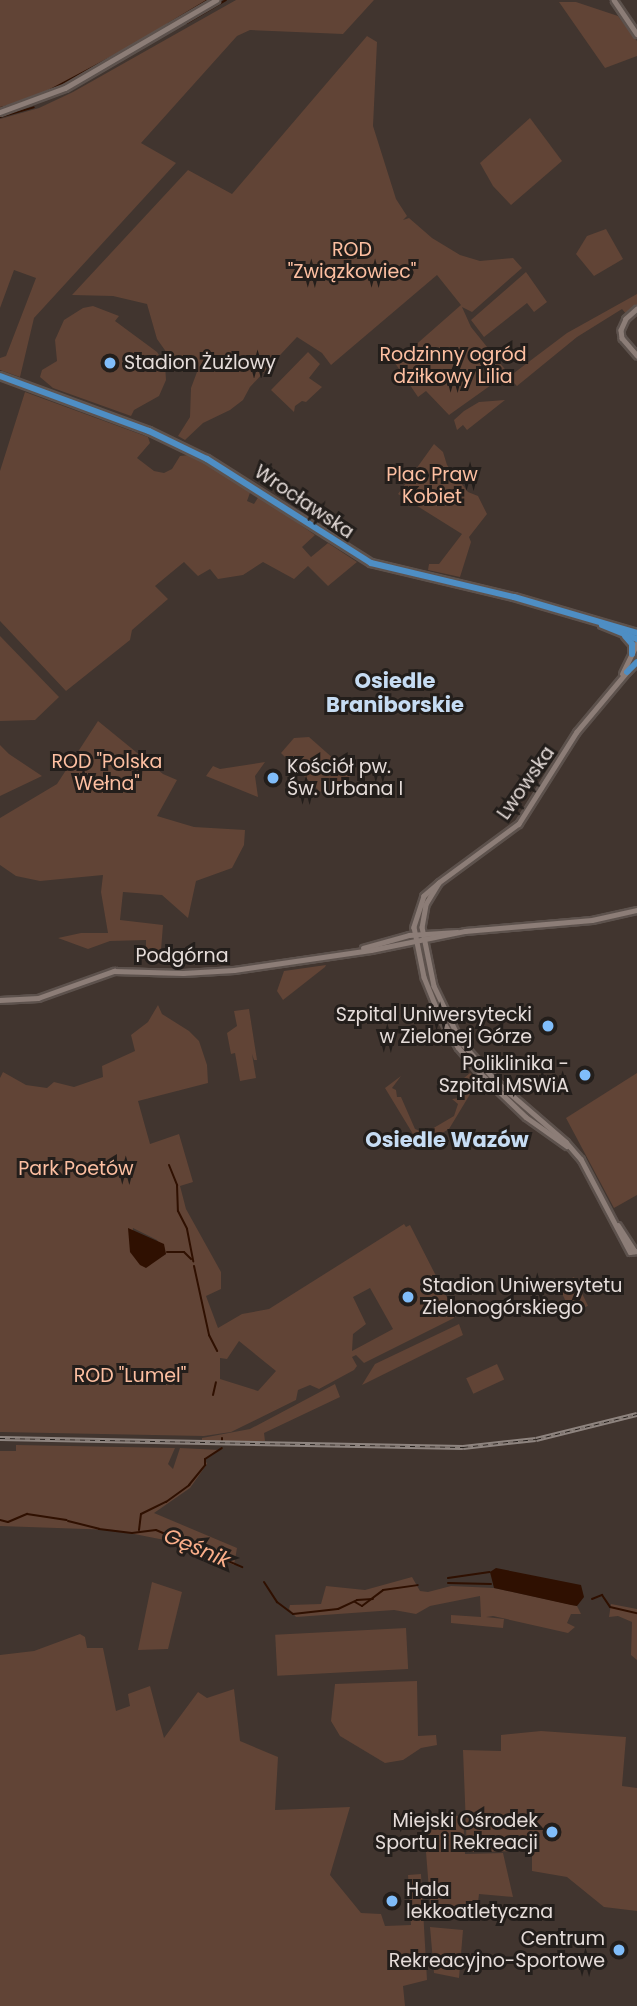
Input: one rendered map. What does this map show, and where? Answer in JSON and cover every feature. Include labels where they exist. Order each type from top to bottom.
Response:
[{"type":"main road","name":"Wrocławska","points":[[0,376],[149,431],[207,458],[371,563],[517,598],[634,636]]},
{"type":"main road","points":[[627,672],[635,658],[631,642],[634,636]]},
{"type":"street","points":[[0,112],[65,88],[216,0]]},
{"type":"street","points":[[614,0],[637,34]]},
{"type":"street","points":[[637,309],[626,319],[621,330],[622,338],[637,355]]},
{"type":"street","name":"Lwowska","points":[[415,937],[418,909],[427,891],[519,824],[577,732],[635,658],[634,636]]},
{"type":"street","name":"Lwowska","points":[[618,681],[627,672]]},
{"type":"street","name":"Lwowska","points":[[422,937],[424,910],[439,883]]},
{"type":"street","name":"Podgórna","points":[[0,1000],[38,998],[114,971],[212,973],[355,951],[415,937],[592,920],[637,910]]},
{"type":"street","points":[[415,937],[421,967],[433,1001],[454,1041],[481,1074],[568,1146],[586,1167],[633,1249]]},
{"type":"street","points":[[422,937],[430,972],[444,1012],[461,1042],[497,1082],[545,1128]]},
{"type":"street","points":[[421,967],[430,972]]},
{"type":"street","points":[[454,1041],[461,1042]]},
{"type":"green space","points":[[0,0],[210,0],[59,86],[0,108]]},
{"type":"green space","points":[[236,0],[374,0],[343,34],[250,30],[237,36],[141,143],[176,163],[34,318],[20,377],[0,370],[0,358],[6,356],[36,278],[14,270],[0,308],[0,119],[39,108],[73,92]]},
{"type":"green space","points":[[559,2],[576,2],[618,16],[637,41],[637,56],[605,68]]},
{"type":"green space","points":[[367,36],[377,42],[373,126],[396,199],[407,216],[403,220],[409,218],[432,238],[460,255],[480,261],[513,258],[522,268],[472,312],[462,307],[471,327],[508,373],[449,415],[426,391],[418,397],[395,363],[461,305],[437,275],[331,365],[322,353],[297,337],[250,387],[243,400],[230,410],[203,423],[185,440],[178,436],[190,417],[191,388],[197,372],[174,363],[157,339],[147,304],[113,296],[72,295],[188,170],[232,194]]},
{"type":"green space","points":[[530,118],[562,161],[511,205],[493,186],[480,163]]},
{"type":"green space","points":[[606,229],[623,259],[594,276],[576,254],[587,236]]},
{"type":"green space","points":[[526,272],[547,302],[534,312],[527,303],[484,337],[471,320]]},
{"type":"green space","points":[[637,294],[637,306],[627,315],[622,309],[577,337],[517,386],[512,381],[507,385],[502,382],[567,333]]},
{"type":"green space","name":"Stadion Żużlowy","points":[[93,306],[119,316],[115,321],[157,352],[165,364],[166,380],[159,396],[134,410],[131,416],[53,388],[40,377],[42,370],[57,361],[55,340],[64,320],[83,308]]},
{"type":"green space","points":[[308,352],[320,364],[309,378],[322,387],[306,402],[302,401],[295,406],[294,412],[271,390]]},
{"type":"green space","points":[[25,392],[148,437],[150,443],[137,458],[154,471],[164,473],[172,469],[180,456],[189,455],[251,490],[247,501],[254,504],[259,496],[315,535],[302,547],[311,557],[328,543],[357,562],[328,586],[308,566],[294,579],[263,562],[243,575],[218,579],[210,569],[198,576],[184,562],[155,586],[168,599],[132,630],[130,640],[66,691],[0,621],[0,471]]},
{"type":"green space","points":[[505,400],[467,430],[463,425],[457,430],[454,420],[464,411],[479,402]]},
{"type":"green space","name":"Plac Praw Kobiet","points":[[434,444],[443,452],[447,465],[468,492],[478,496],[487,514],[469,537],[471,542],[460,577],[428,570],[429,564],[439,564],[462,534],[398,494]]},
{"type":"green space","points":[[0,636],[59,697],[35,720],[0,721]]},
{"type":"green space","name":"ROD \"Polska Wełna\"","points":[[98,721],[163,774],[177,780],[157,816],[194,827],[245,830],[244,845],[232,868],[196,881],[188,918],[162,895],[123,892],[120,920],[163,925],[161,950],[146,949],[146,940],[110,941],[88,949],[58,938],[81,933],[108,933],[101,892],[103,875],[40,881],[16,876],[0,865],[0,818],[57,784]]},
{"type":"green space","points":[[309,737],[352,775],[329,794],[319,791],[281,753],[294,738]]},
{"type":"green space","points":[[0,745],[9,754],[42,776],[0,796]]},
{"type":"green space","points":[[265,762],[255,776],[258,797],[206,776],[213,766],[220,769]]},
{"type":"green space","points":[[326,965],[283,1000],[277,991],[284,971]]},
{"type":"green space","points":[[158,1005],[162,1014],[189,1031],[199,1041],[207,1065],[208,1083],[138,1101],[150,1144],[179,1134],[193,1182],[180,1186],[186,1209],[221,1272],[221,1289],[206,1296],[218,1328],[242,1314],[269,1309],[404,1224],[406,1227],[410,1225],[455,1313],[454,1318],[364,1363],[356,1355],[352,1357],[357,1366],[354,1370],[319,1389],[310,1385],[298,1390],[296,1400],[231,1432],[204,1436],[0,1432],[0,1078],[3,1072],[26,1085],[47,1088],[54,1082],[74,1087],[103,1077],[102,1066],[135,1051],[131,1035],[148,1022]],"holes":[[[133,1228],[157,1240],[166,1254],[161,1257],[130,1252]],[[370,1288],[393,1329],[352,1351],[353,1334],[366,1324],[353,1297]],[[239,1341],[276,1371],[258,1391],[220,1379],[220,1358],[227,1359]]]},
{"type":"green space","points":[[249,1009],[257,1060],[254,1060],[252,1054],[256,1078],[240,1081],[235,1053],[231,1054],[227,1033],[237,1026],[234,1011]]},
{"type":"green space","points":[[470,1073],[478,1081],[449,1129],[427,1142],[416,1139],[385,1088],[401,1076],[392,1088],[396,1090],[397,1097],[401,1097],[415,1129],[425,1133],[454,1116],[458,1104],[452,1099],[459,1098],[470,1087],[464,1078]]},
{"type":"green space","points":[[637,1073],[637,1195],[614,1208],[566,1118]]},
{"type":"green space","points":[[574,1277],[588,1306],[572,1314],[558,1285]]},
{"type":"green space","points":[[459,1324],[463,1335],[362,1385],[375,1364]]},
{"type":"green space","points":[[497,1364],[504,1379],[473,1394],[466,1378]]},
{"type":"green space","points":[[335,1384],[340,1397],[264,1433],[265,1441],[202,1441],[202,1438],[250,1429]]},
{"type":"green space","points":[[16,1445],[175,1448],[168,1464],[173,1469],[180,1448],[220,1450],[205,1459],[207,1464],[190,1488],[154,1513],[237,1548],[234,1565],[190,1545],[114,1530],[0,1526],[0,1451],[16,1451]]},
{"type":"green space","points":[[412,1577],[420,1591],[428,1592],[451,1586],[494,1588],[577,1606],[581,1614],[571,1614],[567,1623],[575,1627],[568,1633],[493,1616],[486,1617],[504,1619],[503,1628],[451,1623],[451,1615],[481,1617],[480,1596],[430,1606],[416,1614],[394,1610],[296,1617],[289,1609],[290,1605],[321,1604],[326,1586],[365,1590]]},
{"type":"green space","points":[[152,1582],[182,1592],[168,1649],[138,1650]]},
{"type":"green space","points":[[611,1604],[637,1609],[637,1660],[631,1655],[632,1622],[618,1616],[609,1617]]},
{"type":"green space","points":[[406,1628],[408,1669],[277,1676],[275,1635]]},
{"type":"green space","points":[[80,1634],[85,1637],[87,1648],[103,1648],[116,1711],[130,1706],[128,1694],[150,1686],[164,1738],[198,1692],[207,1698],[234,1689],[240,1741],[278,1757],[275,1810],[350,1807],[330,1875],[361,1913],[381,1914],[385,1926],[411,1925],[408,1875],[421,1874],[427,1980],[403,1986],[405,2006],[0,2006],[0,1655],[34,1651]]},
{"type":"green space","points":[[417,1681],[418,1736],[436,1735],[437,1745],[421,1748],[403,1760],[385,1763],[340,1736],[331,1721],[335,1684]]},
{"type":"green space","name":"Miejski Ośrodek Sportu i Rekreacji","points":[[541,1731],[626,1737],[622,1786],[637,1788],[637,1911],[604,1907],[567,1877],[532,1871],[532,1851],[467,1852],[463,1750],[501,1751],[501,1735]]},
{"type":"green space","points":[[452,1816],[463,1816],[465,1854],[503,1853],[513,1897],[479,1894],[476,1919],[431,1915],[424,1827],[452,1826]]},
{"type":"green space","points":[[430,1927],[463,1930],[459,1978],[434,1973]]},
{"type":"shaded area","points":[[128,1228],[164,1244],[166,1254],[146,1268],[140,1265],[130,1252]]},
{"type":"shaded area","points":[[496,1568],[581,1585],[584,1597],[577,1606],[494,1588],[490,1572]]},
{"type":"waterway","points":[[168,24],[208,0]]},
{"type":"waterway","points":[[187,23],[226,0]]},
{"type":"waterway","points":[[41,95],[138,43]]},
{"type":"waterway","points":[[0,108],[13,105]]},
{"type":"waterway","points":[[0,117],[34,107]]},
{"type":"waterway","points":[[169,1165],[177,1185],[178,1211],[187,1229],[193,1261]]},
{"type":"waterway","points":[[167,1252],[184,1252],[191,1259]]},
{"type":"waterway","points":[[194,1266],[209,1335],[217,1351]]},
{"type":"waterway","points":[[213,1395],[216,1382]]},
{"type":"waterway","points":[[139,1530],[141,1514],[166,1502],[189,1485],[205,1465],[205,1459],[222,1448]]},
{"type":"waterway","name":"Gęśnik","points":[[0,1520],[8,1522],[27,1514],[67,1520]]},
{"type":"waterway","name":"Gęśnik","points":[[68,1521],[99,1529],[132,1533],[156,1530],[242,1567]]},
{"type":"waterway","points":[[448,1578],[490,1572]]},
{"type":"waterway","name":"Gęśnik","points":[[264,1582],[277,1602],[293,1614],[338,1609],[357,1600],[373,1599]]},
{"type":"waterway","points":[[448,1583],[491,1584]]},
{"type":"waterway","name":"Gęśnik","points":[[355,1602],[362,1606],[383,1590],[418,1585]]},
{"type":"waterway","name":"Gęśnik","points":[[592,1599],[602,1595],[610,1607],[637,1613]]},
{"type":"railway","points":[[0,1438],[463,1447],[536,1439],[637,1414]]},
{"type":"place","name":"Stadion Żużlowy","points":[[110,363]]},
{"type":"place","name":"Kościół pw. Św. Urbana I","points":[[273,778]]},
{"type":"place","name":"Szpital Uniwersytecki w Zielonej Górze","points":[[548,1026]]},
{"type":"place","name":"Poliklinika - Szpital MSWiA","points":[[585,1075]]},
{"type":"place","name":"Stadion Uniwersytetu Zielonogórskiego","points":[[408,1297]]},
{"type":"place","name":"Miejski Ośrodek Sportu i Rekreacji","points":[[552,1832]]},
{"type":"place","name":"Hala lekkoatletyczna","points":[[392,1901]]},
{"type":"place","name":"Centrum Rekreacyjno-Sportowe","points":[[619,1950]]},
{"type":"district","name":"Osiedle Braniborskie","points":[[395,693]]},
{"type":"district","name":"Osiedle Wazów","points":[[447,1140]]},
{"type":"park label","name":"ROD \"Związkowiec\"","points":[[352,261]]},
{"type":"park label","name":"Rodzinny ogród dziłkowy Lilia","points":[[453,366]]},
{"type":"park label","name":"Park Poetów","points":[[76,1169]]},
{"type":"park label","name":"ROD \"Lumel\"","points":[[130,1376]]}]
